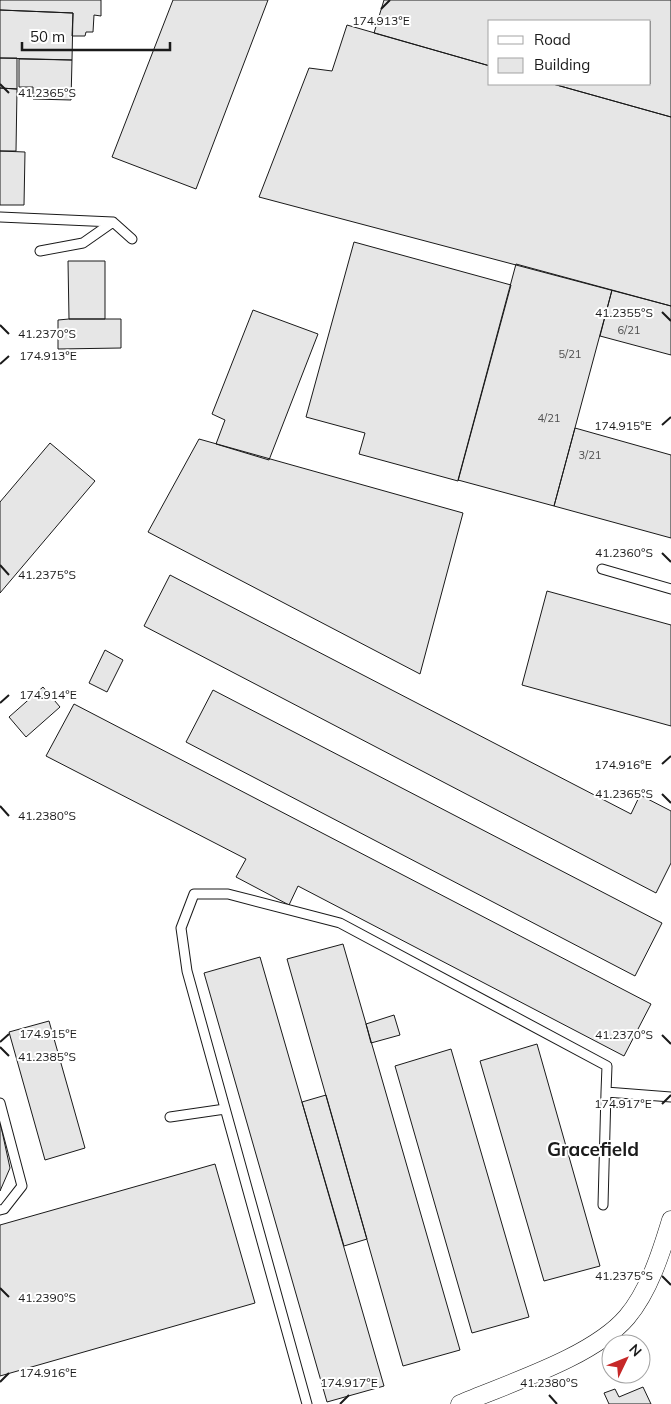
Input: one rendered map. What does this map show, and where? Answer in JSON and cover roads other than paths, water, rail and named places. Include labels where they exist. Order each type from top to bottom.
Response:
[{"type":"street","points":[[460,1404],[578,1354],[611,1334],[628,1316],[646,1287],[671,1220]]},
{"type":"lane","points":[[0,217],[113,222],[132,239]]},
{"type":"lane","points":[[40,250],[83,242],[113,222]]},
{"type":"lane","points":[[602,569],[671,588]]},
{"type":"lane","points":[[307,1404],[187,971],[181,928],[194,894],[228,894],[340,923],[607,1066],[603,1205]]},
{"type":"lane","points":[[606,1092],[671,1097]]},
{"type":"lane","points":[[0,1103],[22,1186],[4,1209],[0,1210]]},
{"type":"lane","points":[[170,1117],[225,1109]]},
{"type":"district","name":"Gracefield","points":[[593,1149]]}]
